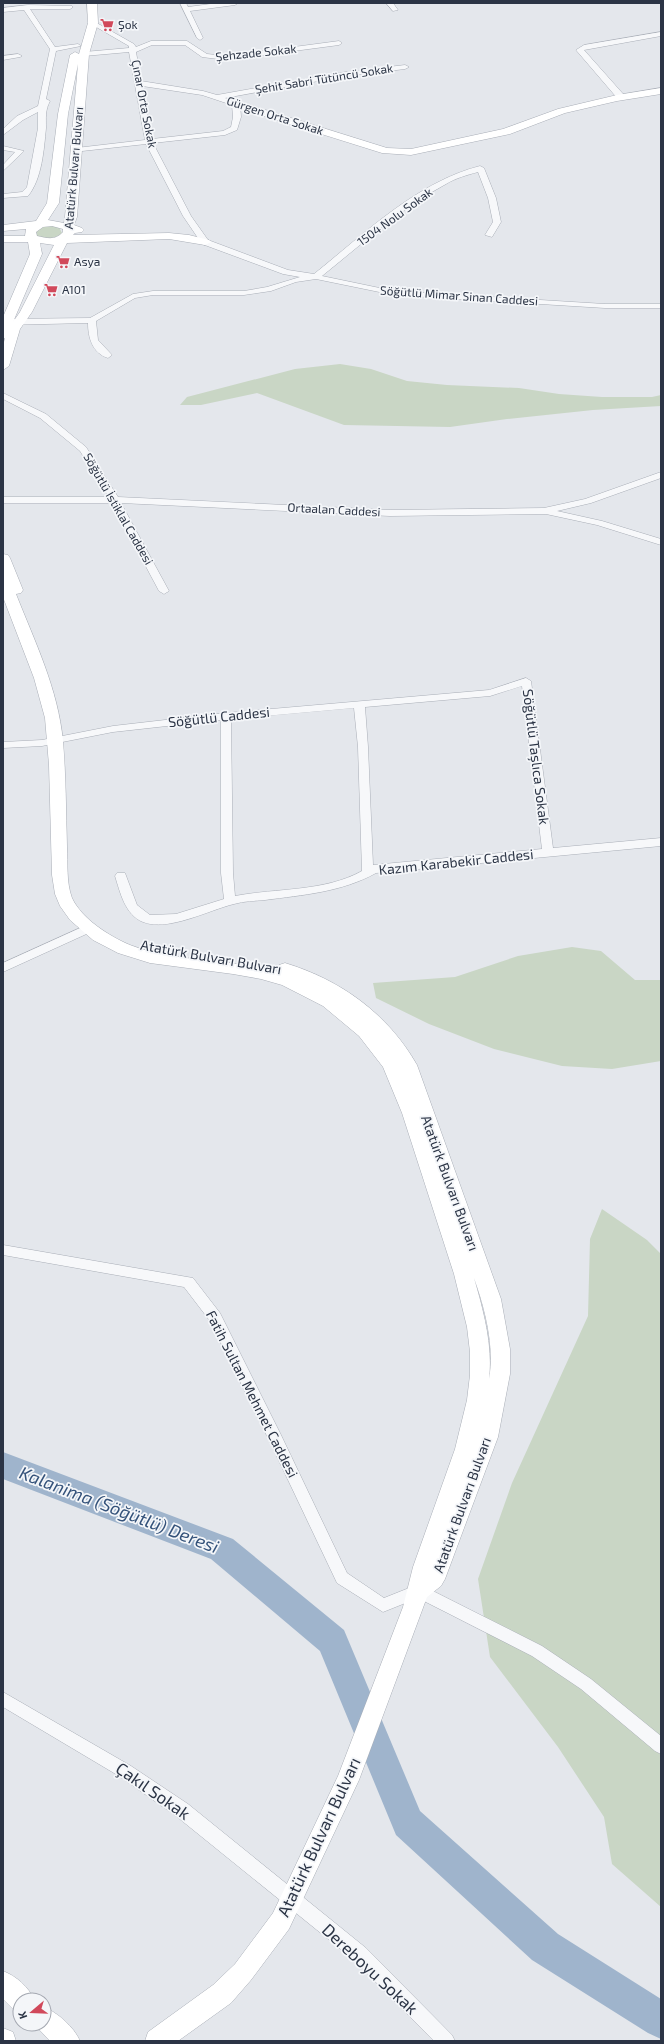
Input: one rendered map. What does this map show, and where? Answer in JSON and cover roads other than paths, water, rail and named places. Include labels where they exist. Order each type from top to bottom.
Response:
[{"type":"street","name":"Atatürk Bulvarı Bulvarı","points":[[3,337],[5,322],[34,261],[37,246],[34,239],[30,236],[30,231],[39,224],[53,204],[63,114],[79,51],[85,16],[81,3]]},
{"type":"street","name":"Atatürk Bulvarı Bulvarı","points":[[3,366],[14,329],[20,321],[63,239],[69,233],[68,227],[71,217],[76,150],[79,51],[93,23],[92,3]]},
{"type":"street","points":[[200,38],[184,6],[235,3]]},
{"type":"street","points":[[389,3],[395,10]]},
{"type":"street","points":[[3,10],[70,7]]},
{"type":"street","points":[[3,196],[25,194],[31,187],[42,128],[43,107],[56,51],[27,8]]},
{"type":"street","points":[[27,8],[53,49],[42,102],[43,107]]},
{"type":"street","name":"Çınar Orta Sokak","points":[[93,23],[128,42],[134,50],[138,83],[149,142],[153,153],[187,216],[205,242]]},
{"type":"street","points":[[621,97],[580,50],[584,47],[661,34]]},
{"type":"street","name":"Şehzade Sokak","points":[[56,51],[134,50],[151,44],[187,43],[199,55],[207,58],[226,58],[339,43]]},
{"type":"street","points":[[3,58],[18,56]]},
{"type":"street","name":"Şehit Sabri Tütüncü Sokak","points":[[219,97],[339,75],[392,67],[405,67]]},
{"type":"street","name":"Gürgen Orta Sokak","points":[[138,83],[184,89],[219,97],[236,104],[386,150],[411,152],[506,132],[562,111],[621,97],[661,91]]},
{"type":"street","points":[[76,150],[225,133],[234,128],[237,117],[236,104]]},
{"type":"street","points":[[3,133],[20,118],[43,107]]},
{"type":"street","points":[[3,148],[20,151],[3,169]]},
{"type":"street","name":"1504 Nolu Sokak","points":[[316,277],[384,222],[430,190],[445,181],[480,168],[492,198],[497,222],[489,235]]},
{"type":"street","points":[[3,228],[52,223],[68,227],[132,236]]},
{"type":"street","points":[[3,240],[34,239],[45,242],[63,239],[132,236],[182,237],[205,242],[286,272],[316,277]]},
{"type":"street","name":"Söğütlü Mimar Sinan Caddesi","points":[[5,322],[92,320],[133,296],[160,293],[244,293],[268,289],[295,280],[316,277],[394,293],[605,306],[661,306]]},
{"type":"street","points":[[92,320],[92,340],[96,346],[108,355]]},
{"type":"street","name":"Söğütlü İstiklal Caddesi","points":[[3,396],[42,416],[78,445],[115,500],[164,591]]},
{"type":"street","points":[[546,511],[588,502],[661,475]]},
{"type":"street","name":"Ortaalan Caddesi","points":[[3,500],[115,500],[390,513],[546,511],[599,523],[661,542]]},
{"type":"street","name":"Atatürk Bulvarı Bulvarı","points":[[3,558],[54,685],[61,715],[59,740],[62,888],[69,907],[75,916],[89,928],[120,948],[138,955],[251,972],[290,981],[341,1010],[359,1024],[385,1055],[393,1071],[424,1156],[464,1279],[479,1346],[480,1372],[476,1405],[461,1462],[421,1571],[419,1591],[348,1780],[281,1921],[243,1972],[222,1994],[158,2041]]},
{"type":"street","name":"Atatürk Bulvarı Bulvarı","points":[[3,580],[46,693],[59,740],[70,884],[80,908],[89,917],[124,939],[141,947],[242,961],[280,968],[305,976],[331,988],[366,1012],[390,1037],[408,1065],[491,1299],[500,1349],[500,1374],[488,1437],[434,1579],[419,1591]]},
{"type":"street","name":"Söğütlü Taşlıca Sokak","points":[[436,696],[490,693],[526,681],[548,852]]},
{"type":"street","name":"Söğütlü Caddesi","points":[[3,745],[32,744],[113,730],[226,716],[436,696]]},
{"type":"street","points":[[359,703],[363,747],[368,873]]},
{"type":"street","points":[[226,716],[227,873],[230,901]]},
{"type":"street","name":"Kazım Karabekir Caddesi","points":[[121,876],[132,905],[138,914],[147,919],[158,921],[213,907],[230,901],[322,888],[368,873],[374,869],[661,842]]},
{"type":"street","points":[[3,968],[89,928]]},
{"type":"street","name":"Fatih Sultan Mehmet Caddesi","points":[[3,1250],[188,1282],[215,1317],[276,1439],[342,1578],[383,1605],[419,1591]]},
{"type":"street","points":[[419,1591],[537,1651],[586,1684],[661,1746]]},
{"type":"street","name":"Çakıl Sokak","points":[[3,1699],[125,1771],[176,1805],[291,1899]]},
{"type":"street","name":"Dereboyu Sokak","points":[[291,1899],[360,1954],[446,2041]]},
{"type":"street","points":[[3,1983],[13,1992]]},
{"type":"street","points":[[52,2027],[68,2041]]},
{"type":"waterway","name":"Kalanima (Söğütlü) Deresi","points":[[3,1465],[222,1549],[332,1641],[408,1823],[545,1947],[661,2020]]},
{"type":"place","name":"Şok","points":[[107,25]]},
{"type":"place","name":"Asya","points":[[63,262]]},
{"type":"place","name":"A101","points":[[51,290]]}]
